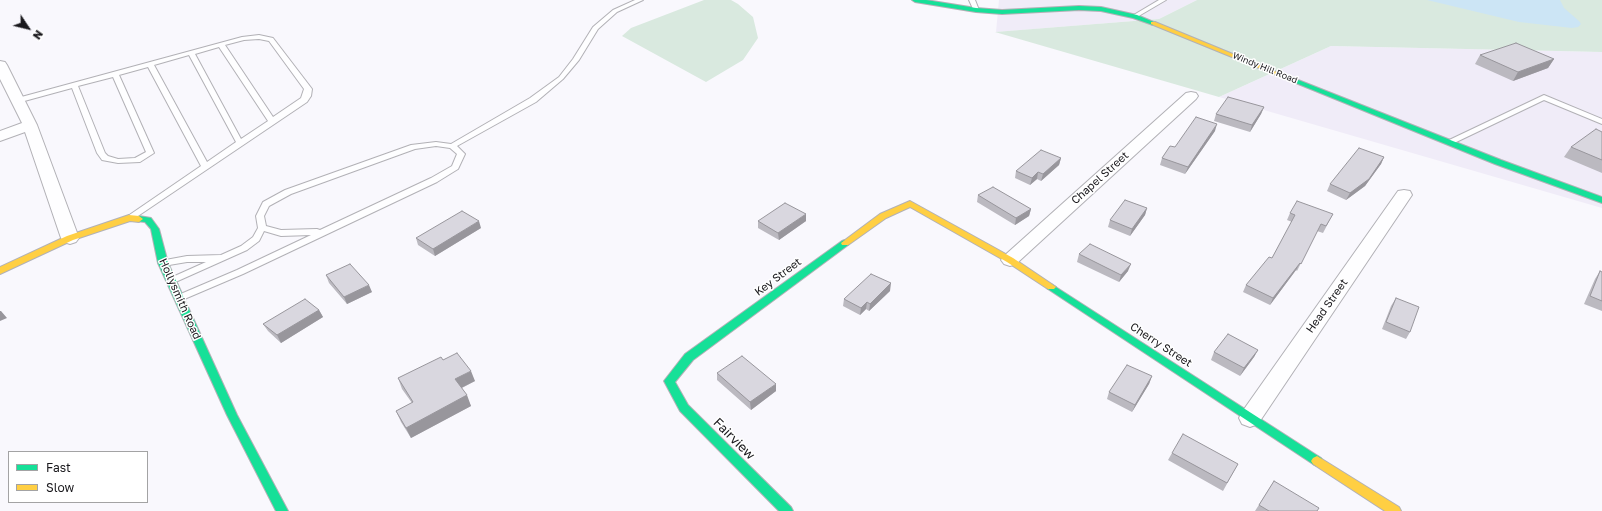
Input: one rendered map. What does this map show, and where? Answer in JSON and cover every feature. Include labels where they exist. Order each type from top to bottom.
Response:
[{"type":"street","name":"Windy Hill Road","points":[[915,0],[976,10],[1002,12],[1079,8],[1101,9],[1135,16],[1448,142],[1602,200]]},
{"type":"street","points":[[0,65],[30,125],[70,238]]},
{"type":"street","name":"Chapel Street","points":[[1010,260],[1191,96]]},
{"type":"street","points":[[0,136],[30,125]]},
{"type":"street","name":"Head Street","points":[[1250,418],[1404,195]]},
{"type":"street","name":"Cherry Street","points":[[910,204],[1010,260],[1250,418],[1395,511]]},
{"type":"street","name":"Key Street","points":[[669,381],[689,357],[883,216],[910,204]]},
{"type":"street","name":"Hollysmith Road","points":[[0,271],[70,238],[128,218],[148,220],[154,229],[163,263],[171,282],[232,415],[282,511]]},
{"type":"street","name":"Fairview","points":[[669,381],[684,408],[787,511]]},
{"type":"lane","points":[[452,146],[533,100],[561,78],[576,60],[595,28],[615,11],[640,0]]},
{"type":"lane","points":[[972,0],[976,10]]},
{"type":"lane","points":[[1135,16],[1163,0]]},
{"type":"lane","points":[[18,101],[252,37],[271,39],[308,89],[307,96],[304,100],[128,218]]},
{"type":"lane","points":[[221,45],[272,121]]},
{"type":"lane","points":[[191,53],[240,143]]},
{"type":"lane","points":[[150,64],[205,166]]},
{"type":"lane","points":[[74,85],[101,154],[105,158],[112,160],[137,160],[150,153],[115,74]]},
{"type":"lane","points":[[1448,142],[1544,97],[1602,122]]},
{"type":"lane","points":[[171,282],[244,248],[256,239],[262,228],[260,216],[266,204],[288,192],[414,147],[436,144],[452,146],[461,154],[455,167],[434,180],[240,272],[179,298]]},
{"type":"lane","points":[[262,228],[281,233],[323,232]]},
{"type":"lane","points":[[163,263],[187,259],[226,257]]},
{"type":"shaded area","points":[[704,0],[731,0],[738,4],[753,17],[758,38],[743,60],[706,82],[622,36],[631,28]]},
{"type":"shaded area","points":[[999,0],[1197,0],[1159,19],[996,32]]},
{"type":"shaded area","points":[[1197,0],[1602,0],[1602,52],[1331,46],[1219,97],[995,32],[1159,19]]},
{"type":"shaded area","points":[[1331,46],[1602,52],[1602,208],[1219,97]]},
{"type":"water","points":[[1427,0],[1560,0],[1564,8],[1581,24],[1578,27],[1572,28],[1519,22]]},
{"type":"building","points":[[1516,43],[1554,59],[1518,72],[1480,55]]},
{"type":"building","points":[[1228,97],[1264,107],[1252,125],[1216,114]]},
{"type":"building","points":[[1196,117],[1217,124],[1188,167],[1162,158],[1170,146],[1175,147]]},
{"type":"building","points":[[1596,129],[1602,132],[1602,160],[1571,147]]},
{"type":"building","points":[[1359,148],[1384,157],[1369,179],[1350,193],[1330,184]]},
{"type":"building","points":[[1041,150],[1061,158],[1043,174],[1038,172],[1032,178],[1016,171]]},
{"type":"building","points":[[993,187],[1031,209],[1016,218],[978,195]]},
{"type":"building","points":[[1125,200],[1147,208],[1132,229],[1110,220]]},
{"type":"building","points":[[1297,201],[1333,214],[1326,226],[1321,224],[1301,264],[1300,263],[1273,298],[1246,285],[1269,257],[1272,258],[1295,215],[1290,213]]},
{"type":"building","points":[[785,203],[806,214],[778,233],[758,221]]},
{"type":"building","points":[[462,211],[479,221],[433,249],[416,238]]},
{"type":"building","points":[[1090,244],[1131,264],[1121,275],[1079,254]]},
{"type":"building","points":[[350,264],[369,285],[344,297],[326,275]]},
{"type":"building","points":[[1600,271],[1602,272],[1602,301],[1590,296]]},
{"type":"building","points":[[871,274],[891,283],[870,304],[867,302],[861,308],[844,299]]},
{"type":"building","points":[[1396,298],[1419,307],[1410,332],[1386,322]]},
{"type":"building","points":[[305,299],[319,310],[277,335],[263,324]]},
{"type":"building","points":[[1228,334],[1258,350],[1244,368],[1214,352]]},
{"type":"building","points":[[457,353],[471,371],[455,379],[467,395],[406,428],[396,411],[413,402],[398,378],[441,357],[443,360]]},
{"type":"building","points":[[742,356],[776,384],[750,402],[717,373]]},
{"type":"building","points":[[1127,365],[1152,376],[1135,405],[1109,392]]},
{"type":"building","points":[[1183,434],[1238,464],[1227,483],[1172,453]]},
{"type":"building","points":[[1274,481],[1319,508],[1317,511],[1269,511],[1259,505]]},
{"type":"traffic: fast","points":[[915,0],[976,10],[1002,12],[1079,8],[1101,9],[1135,16],[1153,23]]},
{"type":"traffic: fast","points":[[1288,78],[1498,162],[1602,200]]},
{"type":"traffic: fast","points":[[139,219],[148,220],[155,229],[163,263],[232,415],[282,511]]},
{"type":"traffic: fast","points":[[787,511],[684,408],[669,381],[689,357],[845,243]]},
{"type":"traffic: fast","points":[[1051,287],[1317,461]]},
{"type":"traffic: slow","points":[[1153,23],[1288,78]]},
{"type":"traffic: slow","points":[[845,243],[883,216],[910,204],[1010,260],[1051,287]]},
{"type":"traffic: slow","points":[[0,271],[70,238],[129,218],[139,219]]},
{"type":"traffic: slow","points":[[1317,461],[1395,511]]}]
